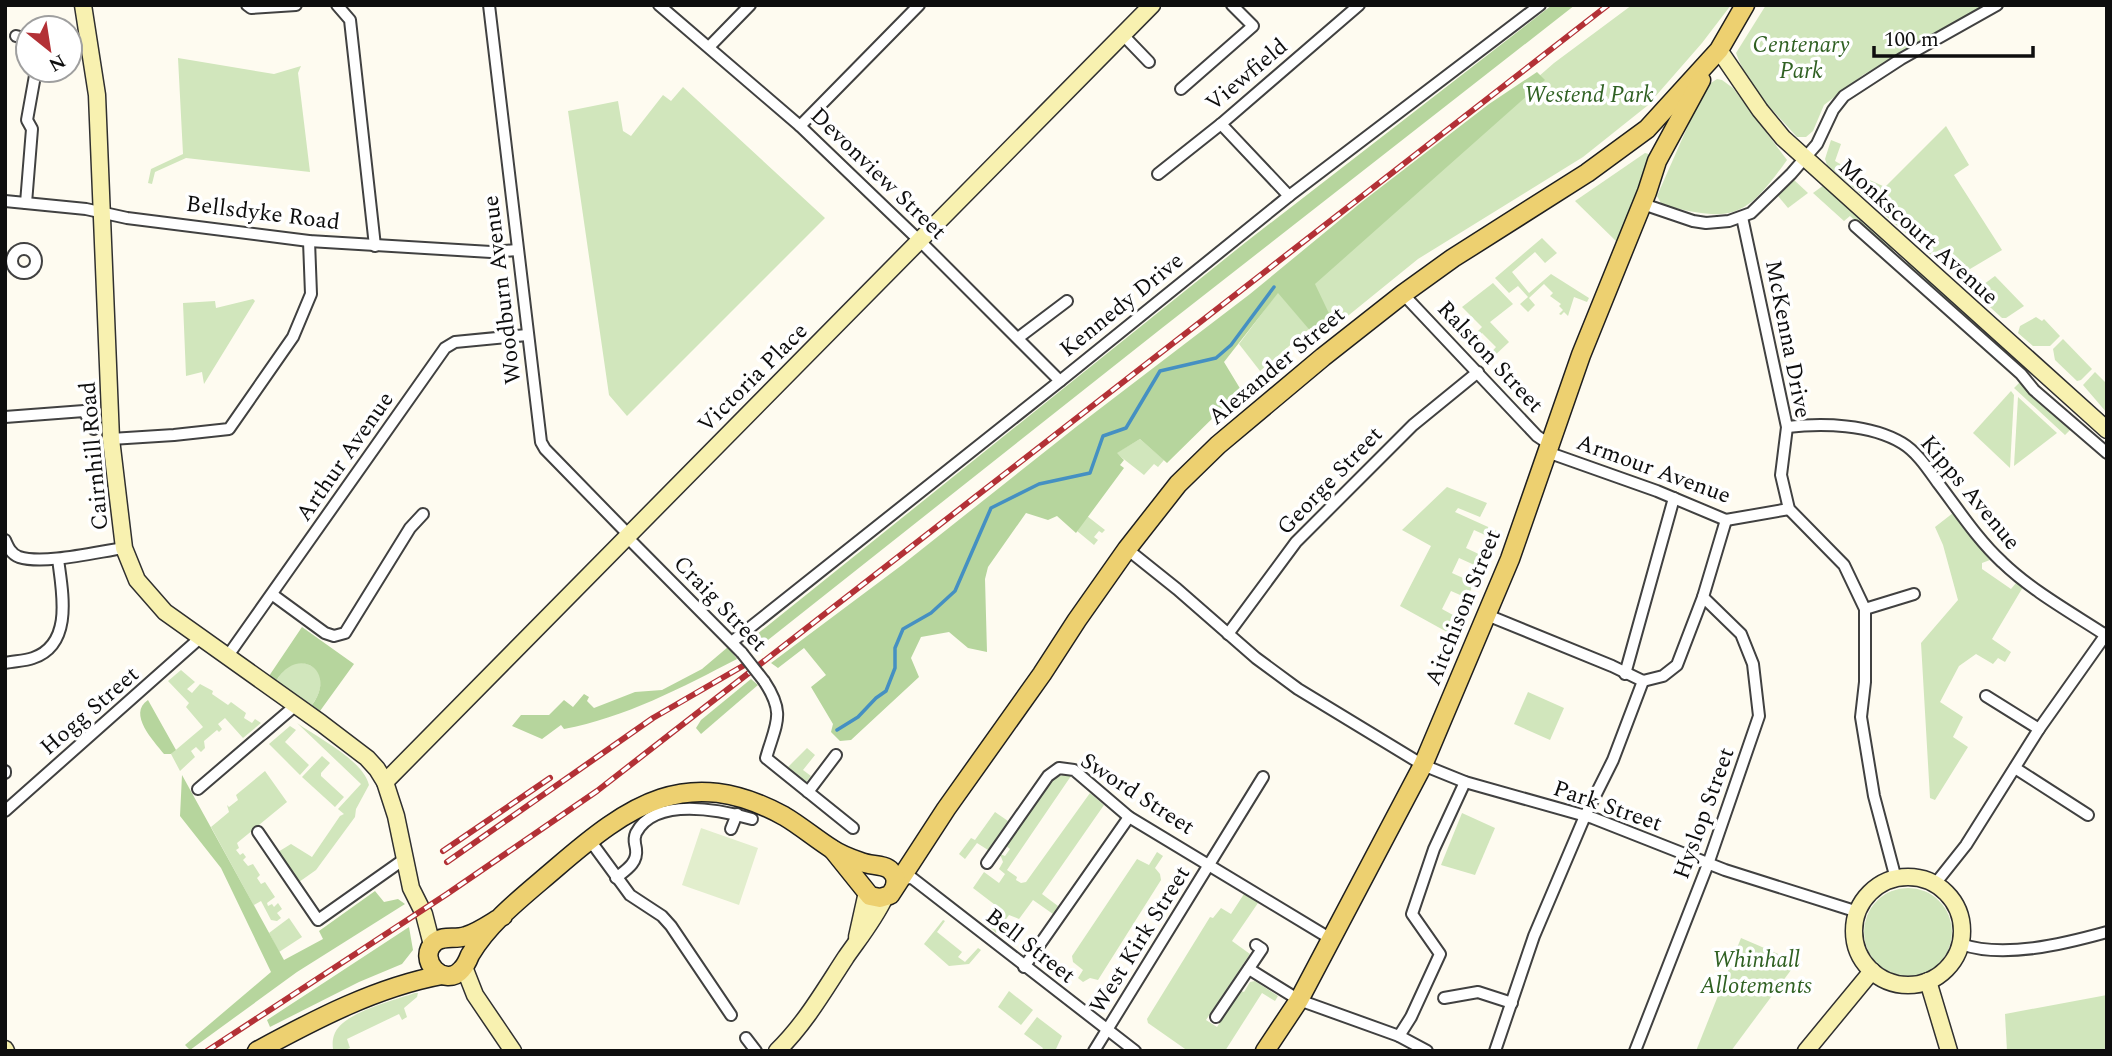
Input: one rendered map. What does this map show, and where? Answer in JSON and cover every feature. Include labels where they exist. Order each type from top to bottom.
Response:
[{"type":"main road","name":"Alexander Street","points":[[894,888],[1127,549],[1178,484],[1218,445],[1403,294],[1475,244],[1587,173],[1647,128],[1718,50],[1745,5]]},
{"type":"main road","name":"Aitchison Street","points":[[1265,1051],[1298,1000],[1423,765],[1510,559],[1582,353],[1643,204],[1657,161],[1718,50]]},
{"type":"main road","points":[[1647,128],[1657,144],[1657,161]]},
{"type":"main road","points":[[257,1051],[343,1008],[391,988],[460,972],[473,950],[503,916],[589,839],[642,804],[666,796],[703,792],[730,796],[771,810],[833,850],[875,898],[894,888],[896,880],[891,871],[833,850]]},
{"type":"main road","name":"Alexander Street","points":[[878,866],[897,862],[921,847]]},
{"type":"main road","points":[[866,890],[867,872],[878,866]]},
{"type":"main road","points":[[391,988],[409,975],[442,938],[480,930],[503,916]]},
{"type":"main road","points":[[452,938],[465,948],[466,964]]},
{"type":"main road","points":[[430,951],[432,968],[445,976]]},
{"type":"street","name":"Cairnhill Road","points":[[83,5],[97,95],[111,439],[124,548],[137,580],[150,597],[200,638],[368,758],[385,782]]},
{"type":"street","points":[[247,5],[251,8],[296,5]]},
{"type":"street","points":[[337,5],[350,20],[375,246]]},
{"type":"street","name":"Woodburn Avenue","points":[[489,5],[542,446],[627,536]]},
{"type":"street","name":"Devonview Street","points":[[659,5],[800,126],[1060,381]]},
{"type":"street","points":[[709,47],[750,5]]},
{"type":"street","name":"Victoria Place","points":[[385,782],[1152,5]]},
{"type":"street","name":"Viewfield","points":[[1158,174],[1221,124],[1359,5]]},
{"type":"street","name":"Kennedy Drive","points":[[733,641],[1289,196],[1540,5]]},
{"type":"street","points":[[1643,204],[1693,222],[1718,224],[1742,217],[1761,205],[1804,159],[1823,135],[1833,110],[1844,96],[1901,59],[1997,5]]},
{"type":"street","points":[[800,126],[918,6]]},
{"type":"street","points":[[1181,89],[1253,26],[1240,8]]},
{"type":"street","points":[[1123,36],[1149,62]]},
{"type":"street","name":"Monkscourt Avenue","points":[[1718,50],[1771,125],[1898,254],[2107,430]]},
{"type":"street","points":[[26,204],[32,129],[27,120],[33,84]]},
{"type":"street","points":[[1221,124],[1289,196]]},
{"type":"street","name":"Bellsdyke Road","points":[[5,201],[309,241],[491,252],[517,250]]},
{"type":"street","name":"McKenna Drive","points":[[1742,217],[1787,427],[1781,475],[1788,509]]},
{"type":"street","points":[[1855,226],[1898,254],[2021,374],[2034,390],[2107,453]]},
{"type":"street","points":[[111,439],[229,429],[298,326],[311,294],[309,241]]},
{"type":"street","name":"Ralston Street","points":[[1403,294],[1548,448]]},
{"type":"street","points":[[1018,338],[1067,301]]},
{"type":"street","name":"Arthur Avenue","points":[[227,657],[445,348],[455,342],[527,335]]},
{"type":"street","name":"George Street","points":[[1228,634],[1296,542],[1413,425],[1478,372]]},
{"type":"street","points":[[5,417],[84,411],[94,429]]},
{"type":"street","name":"Kipps Avenue","points":[[1787,427],[1811,425],[1874,431],[1904,444],[1922,461],[1984,543],[2002,562],[2022,579],[2106,635]]},
{"type":"street","name":"Armour Avenue","points":[[1548,448],[1726,520],[1788,509]]},
{"type":"street","points":[[1625,674],[1674,498]]},
{"type":"street","points":[[1788,509],[1844,565],[1865,608],[1865,682],[1861,717],[1874,796],[1896,879]]},
{"type":"street","points":[[272,595],[325,633],[334,636],[345,633],[410,528],[424,514]]},
{"type":"street","points":[[1487,615],[1643,681],[1664,676],[1678,665],[1703,597],[1726,520]]},
{"type":"street","name":"Craig Street","points":[[627,536],[733,641],[776,699],[779,713],[766,758],[853,828]]},
{"type":"street","points":[[5,540],[8,547],[20,557],[58,559],[124,548]]},
{"type":"street","name":"Park Street","points":[[1127,549],[1298,689],[1423,765],[1465,782],[1585,816],[1709,864],[1858,912]]},
{"type":"street","points":[[5,663],[34,658],[54,643],[59,633],[64,605],[58,559]]},
{"type":"street","points":[[1865,608],[1914,594]]},
{"type":"street","name":"Hyslop Street","points":[[1634,1051],[1709,864],[1759,716],[1753,664],[1741,634],[1703,597]]},
{"type":"street","points":[[1935,884],[1966,845],[2039,729],[2106,635]]},
{"type":"street","name":"Hogg Street","points":[[5,811],[200,638]]},
{"type":"street","points":[[1495,1051],[1534,936],[1585,816],[1613,760],[1643,681]]},
{"type":"street","points":[[1986,696],[2039,729]]},
{"type":"street","points":[[198,789],[296,705]]},
{"type":"street","points":[[808,792],[836,755]]},
{"type":"street","name":"Sword Street","points":[[987,863],[1048,776],[1059,768],[1074,770],[1129,817],[1331,939]]},
{"type":"street","points":[[2015,768],[2088,815]]},
{"type":"street","name":"West Kirk Street","points":[[1094,1051],[1263,777]]},
{"type":"street","points":[[385,782],[400,833],[403,860],[411,888],[424,914],[433,925],[452,938]]},
{"type":"street","points":[[1399,1035],[1411,1017],[1440,954],[1412,914],[1434,849],[1465,782]]},
{"type":"street","points":[[616,878],[632,866],[637,852],[634,839],[637,831],[643,823],[659,815],[701,808],[752,819]]},
{"type":"street","points":[[731,829],[737,814]]},
{"type":"street","points":[[1024,967],[1129,817]]},
{"type":"street","points":[[258,832],[318,919],[403,860]]},
{"type":"street","points":[[589,839],[635,900],[662,916],[671,926],[731,1015]]},
{"type":"street","points":[[1909,877],[1935,884],[1952,899],[1962,928],[1961,944],[1951,964],[1928,981],[1911,985],[1894,983],[1872,971],[1864,962],[1856,943],[1855,922],[1865,900],[1878,886],[1896,879],[1909,877]]},
{"type":"street","name":"Bell Street","points":[[894,888],[912,878],[1135,1051]]},
{"type":"street","points":[[777,1051],[803,1022],[894,888]]},
{"type":"street","points":[[856,943],[866,890]]},
{"type":"street","points":[[424,914],[430,951]]},
{"type":"street","points":[[1961,944],[1976,950],[2011,950],[2071,942],[2107,932]]},
{"type":"street","points":[[1216,1017],[1262,949],[1256,945]]},
{"type":"street","points":[[466,964],[475,995]]},
{"type":"street","points":[[1249,969],[1298,1000],[1399,1035],[1427,1051]]},
{"type":"street","points":[[1806,1051],[1872,971]]},
{"type":"street","points":[[445,976],[462,982],[475,995],[513,1051]]},
{"type":"street","points":[[1928,981],[1949,1051]]},
{"type":"street","points":[[1444,998],[1478,992],[1512,1003]]},
{"type":"street","points":[[746,1038],[756,1051]]},
{"type":"green space","points":[[1552,5],[1575,5],[754,651],[746,643],[1246,242]]},
{"type":"green space","name":"Westend Park","points":[[1632,5],[1731,5],[1647,106],[1583,157],[1418,259],[1328,332],[1304,281],[1554,63]]},
{"type":"green space","name":"Centenary Park","points":[[1766,5],[1985,5],[1863,75],[1824,105],[1813,131],[1806,137],[1797,137],[1754,87],[1736,53]]},
{"type":"green space","points":[[178,58],[274,74],[301,66],[298,73],[310,172],[186,158],[155,172],[152,184],[148,183],[151,169],[183,154]]},
{"type":"green space","points":[[1537,72],[1545,80],[1315,284],[1335,326],[1318,340],[1278,293],[1224,362],[1244,395],[1223,408],[1167,463],[1140,439],[1117,453],[1124,460],[1120,465],[1124,468],[1076,533],[1057,516],[1048,520],[1026,513],[988,567],[985,579],[987,652],[968,648],[949,632],[921,637],[911,658],[919,677],[851,740],[840,741],[831,732],[833,724],[811,687],[826,675],[804,648],[778,668],[771,663],[902,565],[1250,294],[1363,201],[1489,104]]},
{"type":"green space","points":[[1717,79],[1733,88],[1787,160],[1759,195],[1735,211],[1705,214],[1662,205],[1657,196],[1705,87]]},
{"type":"green space","points":[[683,87],[825,218],[627,416],[609,395],[568,111],[618,101],[623,131],[631,136],[663,95],[671,101]]},
{"type":"green space","points":[[1946,126],[1969,165],[1954,175],[2002,250],[1965,272],[1962,269],[1966,265],[1956,260],[1951,262],[1947,269],[1827,165],[1825,159],[1831,140],[1841,144],[1835,161],[1885,187]]},
{"type":"green space","points":[[1645,153],[1649,154],[1649,157],[1618,243],[1575,201]]},
{"type":"green space","points":[[1793,179],[1808,193],[1788,208],[1778,196]]},
{"type":"green space","points":[[1824,185],[1894,248],[1893,251],[1890,252],[1850,216],[1844,221],[1813,193]]},
{"type":"green space","points":[[1542,238],[1557,253],[1545,263],[1535,252],[1512,272],[1529,293],[1551,274],[1589,298],[1587,302],[1574,297],[1568,316],[1564,312],[1559,314],[1563,310],[1559,306],[1561,304],[1550,296],[1553,293],[1544,284],[1529,298],[1535,305],[1528,312],[1520,304],[1528,297],[1518,286],[1509,293],[1495,278]]},
{"type":"green space","points":[[1909,261],[2004,348],[2003,351],[1905,266]]},
{"type":"green space","points":[[1995,276],[2024,306],[2006,318],[2002,318],[1979,297],[1980,287]]},
{"type":"green space","points":[[1493,283],[1513,304],[1490,322],[1509,342],[1492,358],[1489,355],[1496,347],[1482,333],[1474,340],[1472,337],[1482,327],[1462,307]]},
{"type":"green space","points":[[1278,292],[1309,329],[1260,371],[1239,344]]},
{"type":"green space","points":[[253,299],[255,301],[204,384],[202,372],[186,376],[183,303],[215,301],[216,308]]},
{"type":"green space","points":[[2036,317],[2042,321],[2044,319],[2060,336],[2050,346],[2033,346],[2018,333],[2020,326]]},
{"type":"green space","points":[[2063,339],[2092,369],[2081,380],[2077,381],[2055,360],[2053,349]]},
{"type":"green space","points":[[2095,372],[2107,384],[2107,413],[2083,385]]},
{"type":"green space","points":[[2020,382],[2030,394],[2072,428],[2065,435],[2014,388]]},
{"type":"green space","points":[[2011,391],[2014,395],[2010,468],[1973,433]]},
{"type":"green space","points":[[2018,397],[2057,433],[2014,466]]},
{"type":"green space","points":[[1140,439],[1164,460],[1158,467],[1154,464],[1144,475],[1116,453]]},
{"type":"green space","points":[[1447,487],[1487,503],[1480,517],[1458,508],[1455,512],[1497,531],[1494,539],[1474,530],[1466,548],[1485,557],[1481,568],[1459,558],[1452,573],[1474,583],[1467,598],[1451,591],[1442,609],[1453,615],[1447,628],[1458,634],[1456,637],[1400,606],[1431,546],[1402,530]]},
{"type":"green space","points":[[1953,513],[1990,560],[1982,563],[1982,569],[2011,589],[2016,583],[2023,587],[1992,639],[2011,652],[2005,662],[1998,658],[1993,664],[1976,654],[1959,666],[1940,702],[1963,717],[1953,737],[1968,747],[1935,800],[1930,798],[1921,643],[1958,600],[1943,545],[1935,527]]},
{"type":"green space","points":[[1087,516],[1105,530],[1102,533],[1099,531],[1094,537],[1098,540],[1094,545],[1077,531]]},
{"type":"green space","points":[[302,627],[354,664],[320,711],[312,705],[319,693],[320,682],[318,673],[312,666],[295,664],[285,670],[276,681],[269,676]]},
{"type":"green space","points":[[728,647],[737,659],[631,709],[586,724],[564,729],[561,725],[542,739],[512,726],[521,715],[549,715],[564,700],[573,707],[584,694],[589,697],[587,701],[594,708],[635,692],[662,690],[702,669]]},
{"type":"green space","points":[[299,662],[314,668],[320,678],[321,685],[312,705],[276,681],[286,667]]},
{"type":"green space","points":[[181,670],[195,682],[187,689],[192,693],[200,684],[213,691],[212,694],[228,705],[231,702],[246,713],[244,718],[252,723],[255,719],[261,723],[243,738],[225,718],[218,724],[222,729],[204,741],[205,748],[201,752],[196,747],[191,751],[195,757],[180,771],[171,754],[203,727],[186,707],[189,703],[168,681]]},
{"type":"green space","points":[[751,679],[758,685],[701,734],[696,728],[701,720]]},
{"type":"green space","points":[[1528,692],[1564,708],[1550,740],[1514,724]]},
{"type":"green space","points":[[148,700],[176,750],[171,754],[164,754],[141,720],[142,706]]},
{"type":"green space","points":[[297,723],[349,758],[365,776],[369,785],[356,809],[355,817],[316,870],[299,882],[278,852],[291,844],[312,857],[344,814],[338,809],[361,784]]},
{"type":"green space","points":[[290,726],[296,730],[285,742],[309,765],[300,775],[269,744]]},
{"type":"green space","points":[[807,748],[815,755],[803,770],[811,776],[806,782],[788,767]]},
{"type":"green space","points":[[322,756],[330,763],[321,776],[344,797],[335,807],[302,777]]},
{"type":"green space","points":[[265,771],[287,802],[237,843],[239,848],[236,850],[246,857],[243,860],[248,866],[253,864],[260,875],[257,878],[261,884],[265,882],[275,897],[267,903],[268,906],[272,904],[274,907],[278,903],[282,909],[277,913],[281,918],[277,921],[271,920],[261,901],[254,905],[259,915],[211,827],[229,812],[227,805],[229,807],[238,800],[236,795]]},
{"type":"green space","points":[[1065,774],[1071,776],[1007,870],[1017,877],[1016,880],[1026,882],[1090,793],[1104,805],[1042,894],[1058,906],[1053,914],[1033,900],[1019,919],[1009,915],[996,933],[991,928],[1003,911],[973,888],[984,872],[999,883],[1005,874],[999,869],[1003,862],[1000,854],[1005,856],[1010,849],[1005,845],[1051,780]]},
{"type":"green space","points":[[182,775],[284,960],[323,939],[319,931],[375,891],[384,902],[398,899],[405,904],[297,972],[190,1050],[185,1045],[271,972],[221,868],[180,816]]},
{"type":"green space","points":[[995,812],[1008,821],[988,850],[977,843],[965,859],[959,854],[971,838],[975,840]]},
{"type":"green space","points":[[1462,813],[1495,828],[1475,875],[1441,865]]},
{"type":"green space","points":[[701,828],[758,848],[739,905],[682,885]]},
{"type":"green space","points":[[1157,852],[1163,856],[1155,868],[1161,880],[1098,980],[1090,978],[1083,982],[1078,978],[1083,970],[1073,962],[1072,956],[1137,859],[1149,865]]},
{"type":"green space","points":[[1908,888],[1925,891],[1939,901],[1949,915],[1952,932],[1949,949],[1939,963],[1925,973],[1908,976],[1891,973],[1877,963],[1867,949],[1864,932],[1867,915],[1877,901],[1891,891]]},
{"type":"green space","points":[[1244,894],[1258,903],[1232,941],[1250,954],[1206,1020],[1217,1027],[1250,982],[1255,981],[1278,996],[1275,1001],[1262,993],[1225,1051],[1188,1051],[1148,1023],[1147,1019],[1210,917],[1213,918],[1221,908],[1231,914]]},
{"type":"green space","points":[[289,918],[302,937],[279,952],[269,933]]},
{"type":"green space","points":[[943,920],[945,921],[937,932],[962,952],[958,957],[965,962],[978,948],[981,950],[969,964],[949,966],[924,944]]},
{"type":"green space","points":[[409,927],[413,950],[402,964],[359,982],[270,1027],[267,1020]]},
{"type":"green space","name":"Whinhall Allotements","points":[[1741,938],[1797,962],[1731,1051],[1696,1051]]},
{"type":"green space","points":[[1009,991],[1033,1010],[1021,1025],[998,1007]]},
{"type":"green space","points":[[418,993],[417,997],[404,1008],[407,1017],[402,1020],[399,1014],[347,1039],[350,1048],[342,1051],[333,1049],[335,1033],[344,1022],[374,1007]]},
{"type":"green space","points":[[2107,995],[2107,1051],[2007,1051],[2005,1014]]},
{"type":"green space","points":[[1037,1017],[1062,1036],[1056,1049],[1059,1051],[1041,1051],[1043,1048],[1024,1034]]},
{"type":"waterway","points":[[837,730],[858,717],[886,691],[895,668],[895,648],[903,629],[931,613],[955,591],[991,508],[1039,484],[1090,473],[1103,436],[1126,428],[1160,371],[1216,358],[1231,345],[1274,287]]},
{"type":"railway","points":[[207,1051],[447,894],[597,791],[1608,5]]},
{"type":"railway","points":[[447,862],[653,718],[748,663]]},
{"type":"railway","points":[[443,851],[550,778]]}]
